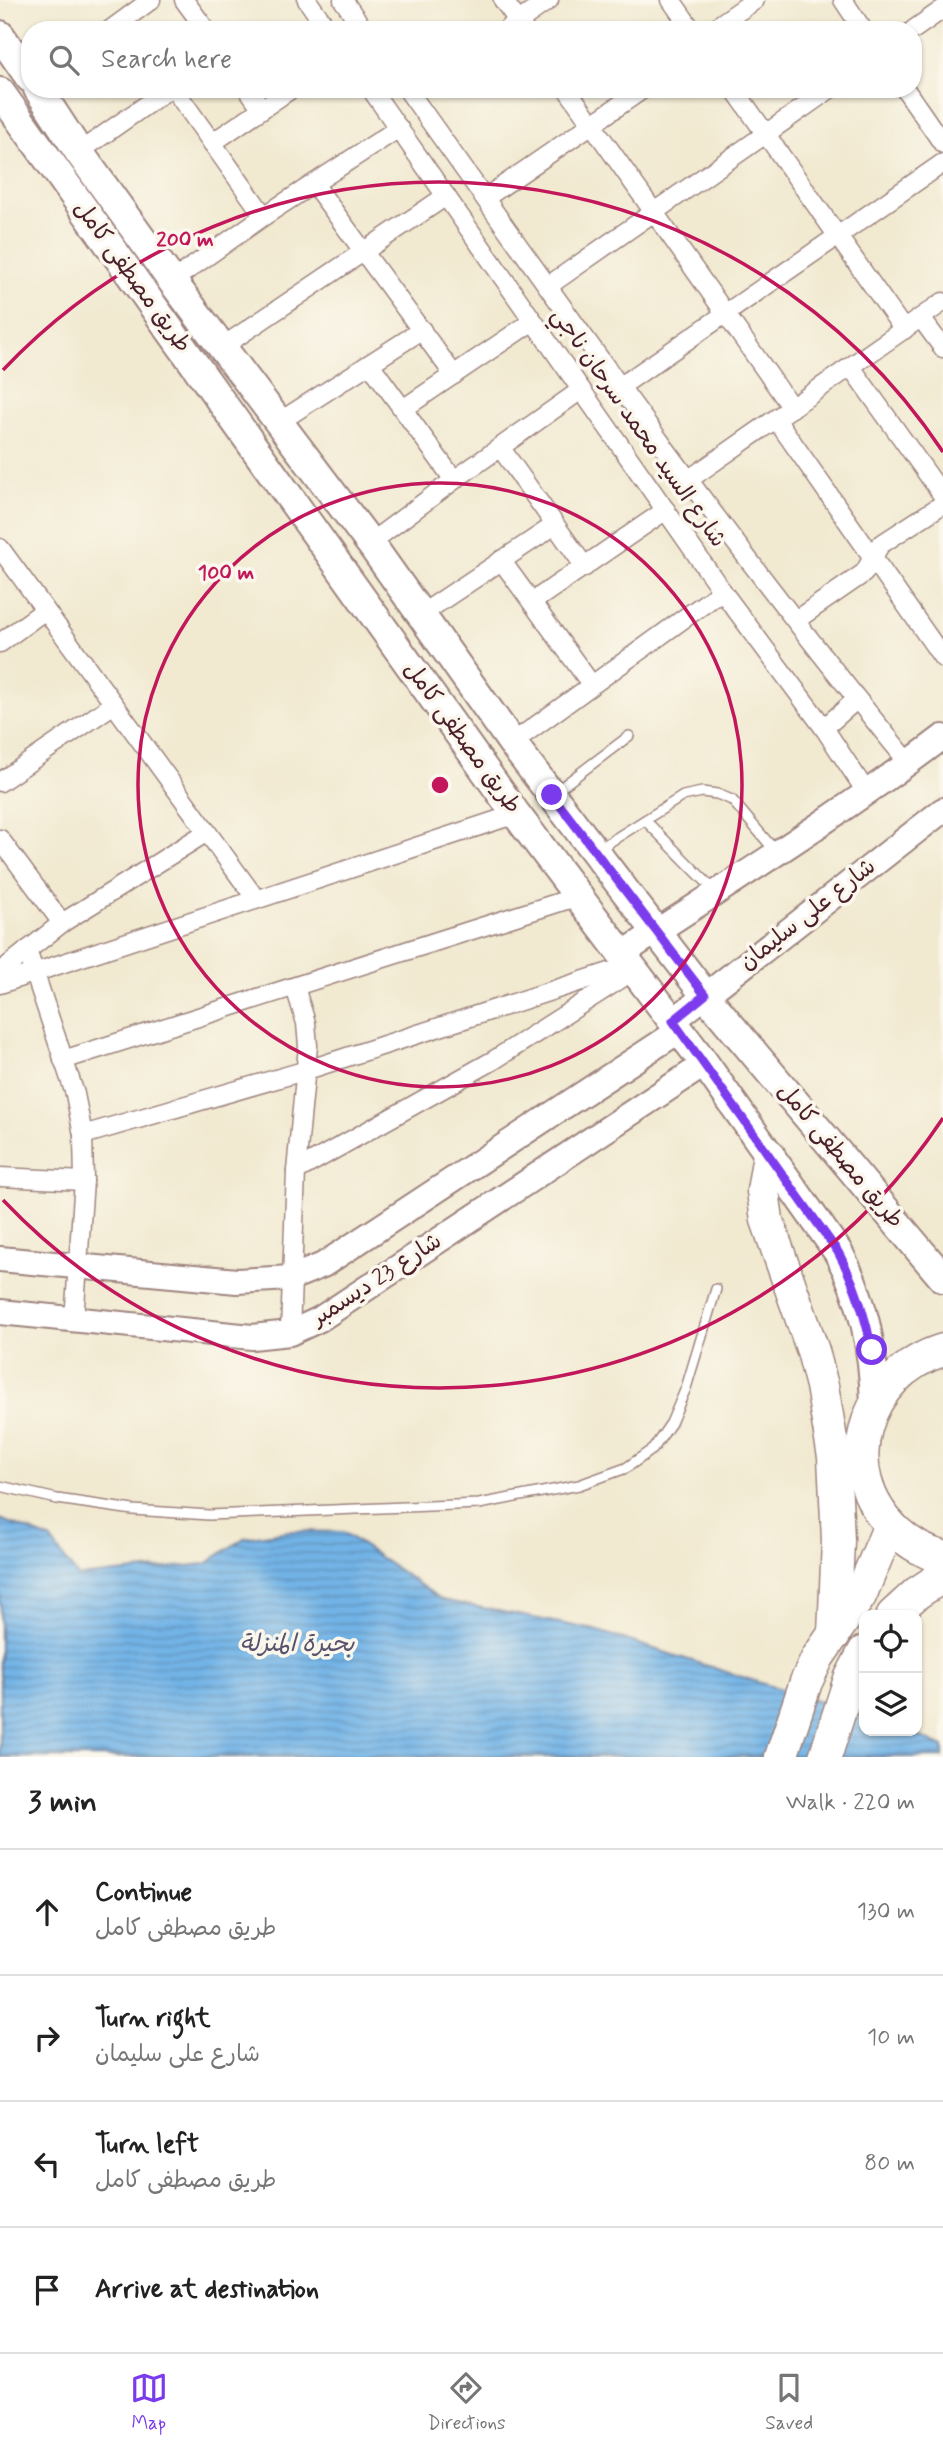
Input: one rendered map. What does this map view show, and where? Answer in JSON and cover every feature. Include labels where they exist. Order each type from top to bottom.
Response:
[{"type":"highway","points":[[769,1154],[764,1191],[767,1220],[813,1351],[822,1385],[834,1457],[838,1540],[834,1634]]},
{"type":"highway","points":[[943,1350],[914,1362],[898,1373],[875,1403],[868,1420],[863,1457],[870,1493],[890,1525],[920,1549],[943,1558]]},
{"type":"highway","points":[[781,1757],[806,1682],[818,1657],[860,1597],[890,1525]]},
{"type":"highway","points":[[898,1610],[943,1576]]},
{"type":"highway","points":[[825,1757],[857,1666]]},
{"type":"main road","points":[[0,36],[21,65]]},
{"type":"main road","name":"طريق مصطفى كامل","points":[[44,98],[79,152],[172,281],[370,543],[512,743],[656,932],[705,995],[943,1278]]},
{"type":"main road","name":"طريق مصطفى كامل","points":[[3,103],[516,814],[705,1064],[838,1252],[852,1279],[867,1324],[872,1350],[875,1403]]},
{"type":"street","points":[[122,21],[151,0]]},
{"type":"street","points":[[184,0],[199,21]]},
{"type":"street","points":[[307,0],[322,21]]},
{"type":"street","points":[[343,0],[358,21]]},
{"type":"street","points":[[503,0],[513,21]]},
{"type":"street","points":[[523,21],[549,0]]},
{"type":"street","points":[[671,0],[686,21]]},
{"type":"street","points":[[725,21],[755,0]]},
{"type":"street","points":[[843,0],[857,21]]},
{"type":"street","points":[[922,24],[943,9]]},
{"type":"street","points":[[79,152],[158,98]]},
{"type":"street","points":[[178,98],[264,216]]},
{"type":"street","points":[[255,98],[262,108]]},
{"type":"street","points":[[212,143],[277,98]]},
{"type":"street","name":"شارع السيد محمد سرحان ناجي","points":[[377,98],[722,591],[824,728],[867,793]]},
{"type":"street","name":"شارع السيد محمد سرحان ناجي","points":[[419,98],[485,198],[688,480],[909,763]]},
{"type":"street","points":[[573,98],[792,408]]},
{"type":"street","points":[[485,198],[630,98]]},
{"type":"street","points":[[740,98],[904,330]]},
{"type":"street","points":[[548,286],[817,98]]},
{"type":"street","points":[[911,98],[943,144]]},
{"type":"street","points":[[172,281],[264,216],[399,128]]},
{"type":"street","points":[[621,386],[943,163]]},
{"type":"street","points":[[314,184],[454,375]]},
{"type":"street","points":[[222,347],[446,196]]},
{"type":"street","points":[[688,480],[943,302]]},
{"type":"street","points":[[921,318],[943,348]]},
{"type":"street","points":[[403,410],[533,321]]},
{"type":"street","points":[[279,422],[422,330]]},
{"type":"street","points":[[370,364],[454,480]]},
{"type":"street","points":[[850,367],[943,496]]},
{"type":"street","points":[[370,543],[581,390]]},
{"type":"street","points":[[776,419],[943,658]]},
{"type":"street","points":[[500,447],[584,566]]},
{"type":"street","points":[[796,620],[864,573],[880,545],[943,504]]},
{"type":"street","points":[[532,602],[666,510]]},
{"type":"street","points":[[420,615],[555,525]]},
{"type":"street","points":[[0,548],[256,900]]},
{"type":"street","points":[[501,559],[591,684]]},
{"type":"street","points":[[512,743],[722,591]]},
{"type":"street","points":[[0,643],[45,610]]},
{"type":"street","points":[[824,728],[857,699]]},
{"type":"street","points":[[0,782],[114,704]]},
{"type":"street","points":[[296,1171],[494,1060],[629,963],[656,932],[867,793],[943,737]]},
{"type":"street","name":"شارع على سليمان","points":[[676,1026],[705,995],[943,810]]},
{"type":"street","points":[[0,984],[516,814]]},
{"type":"street","points":[[0,972],[62,923],[207,832]]},
{"type":"street","points":[[0,839],[62,923]]},
{"type":"street","points":[[63,1060],[579,896]]},
{"type":"street","points":[[27,950],[75,1094],[83,1135],[84,1181],[74,1320]]},
{"type":"street","points":[[83,1135],[307,1070],[629,963]]},
{"type":"street","points":[[290,1333],[296,1171],[301,1103],[307,1070],[306,1023],[295,987]]},
{"type":"street","name":"شارع 23 ديسمبر","points":[[0,1259],[237,1281],[291,1278],[323,1265],[676,1026]]},
{"type":"street","name":"شارع 23 ديسمبر","points":[[0,1312],[252,1337],[290,1333],[320,1319],[705,1064]]},
{"type":"street","points":[[0,1177],[84,1181]]},
{"type":"lane","points":[[552,795],[628,736]]},
{"type":"lane","points":[[596,851],[683,796],[702,792],[717,793],[732,800],[777,853]]},
{"type":"lane","points":[[645,820],[716,893]]},
{"type":"lane","points":[[0,1486],[57,1499],[133,1510],[209,1515],[479,1504],[579,1485],[626,1468],[653,1449],[671,1423],[686,1388],[716,1289]]},
{"type":"water","name":"بحيرة المنزلة","points":[[0,1519],[50,1539],[78,1577],[206,1564],[244,1538],[289,1531],[343,1532],[442,1600],[595,1630],[859,1714],[859,1736],[919,1736],[943,1747],[943,1757],[0,1757]]},
{"type":"route","points":[[552,795],[705,995],[673,1021],[838,1252],[860,1301],[872,1350]]}]
